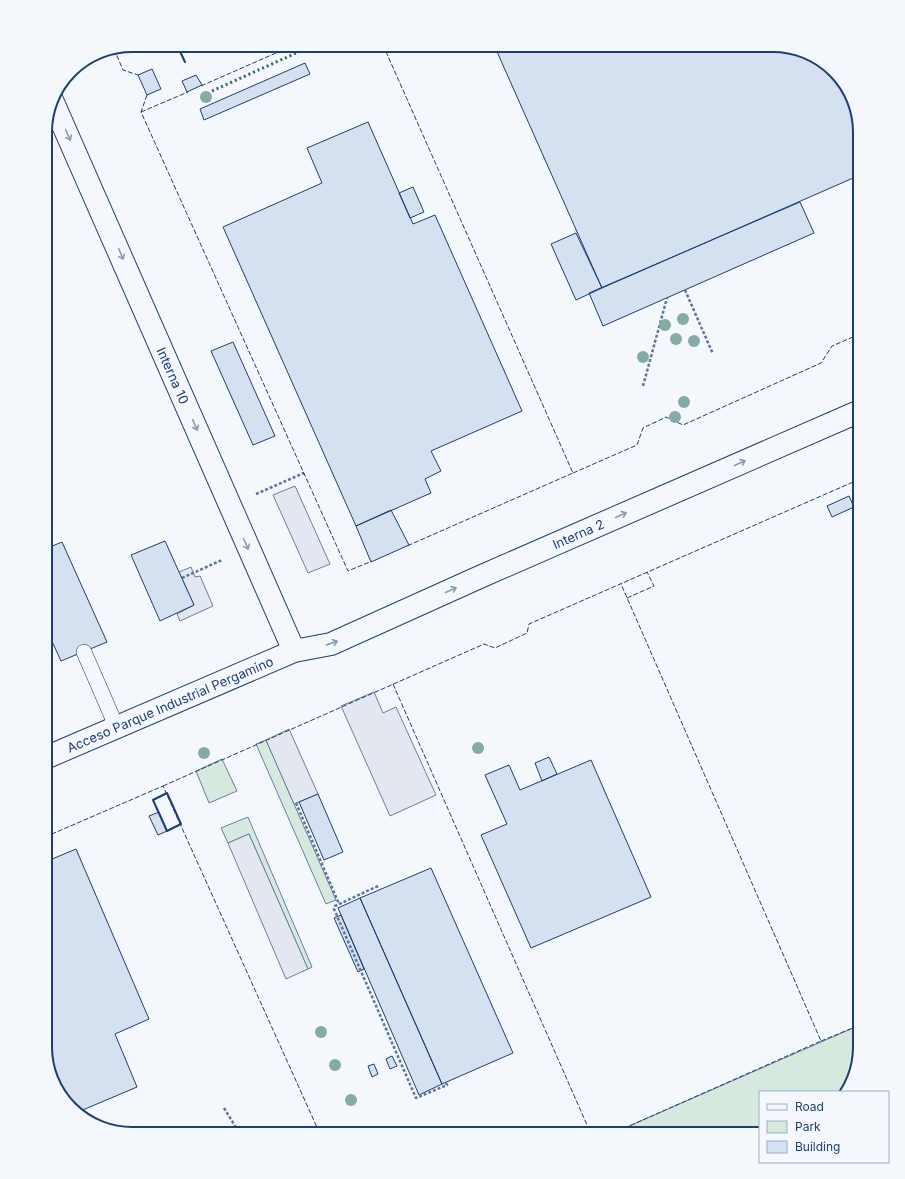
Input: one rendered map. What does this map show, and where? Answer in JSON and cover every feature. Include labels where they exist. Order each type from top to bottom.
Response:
[{"type":"street","name":"Interna 10","points":[[56,109],[294,651]]},
{"type":"street","name":"Interna 2","points":[[294,651],[331,644],[482,576],[853,414]]},
{"type":"street","name":"Acceso Parque Industrial Pergamino","points":[[52,755],[294,651]]},
{"type":"lane","points":[[84,652],[117,728]]},
{"type":"path","points":[[685,290],[713,354]]},
{"type":"path","points":[[642,386],[667,298]]},
{"type":"path","points":[[230,506],[304,473]]},
{"type":"path","points":[[182,578],[248,548]]},
{"type":"path","points":[[296,803],[339,904]]},
{"type":"path","points":[[378,886],[335,906],[334,909],[416,1098],[447,1085],[446,1083]]},
{"type":"path","points":[[224,1108],[236,1127]]},
{"type":"green space","points":[[266,740],[336,900],[326,904],[256,744]]},
{"type":"green space","points":[[222,759],[237,791],[209,803],[196,771]]},
{"type":"green space","points":[[248,817],[312,967],[308,969],[249,834],[228,843],[221,828]]},
{"type":"green space","points":[[853,1028],[853,1047],[850,1068],[847,1078],[839,1091],[759,1091],[759,1127],[627,1127]]},
{"type":"shaded area","points":[[295,486],[330,564],[308,573],[273,495]]},
{"type":"shaded area","points":[[191,567],[195,577],[200,576],[213,606],[180,621],[177,614],[194,605],[179,572]]},
{"type":"shaded area","points":[[374,692],[383,713],[396,707],[436,795],[390,816],[341,706]]},
{"type":"shaded area","points":[[289,729],[318,794],[294,804],[266,740]]},
{"type":"shaded area","points":[[249,834],[308,969],[286,979],[228,843]]},
{"type":"building","points":[[497,52],[778,52],[804,58],[830,75],[840,88],[849,106],[853,132],[853,178],[602,288]]},
{"type":"building","points":[[305,63],[310,74],[204,120],[200,109]]},
{"type":"building","points":[[152,69],[161,89],[147,95],[138,75]]},
{"type":"building","points":[[196,75],[202,85],[187,92],[182,81]]},
{"type":"building","points":[[368,122],[413,224],[435,215],[522,411],[431,451],[441,471],[425,479],[431,493],[356,526],[223,227],[322,183],[307,148]]},
{"type":"building","points":[[413,187],[424,212],[410,218],[399,193]]},
{"type":"building","points":[[800,202],[814,233],[603,326],[589,293]]},
{"type":"building","points":[[576,233],[602,288],[576,300],[551,244]]},
{"type":"building","points":[[233,342],[275,436],[253,445],[211,351]]},
{"type":"building","points":[[849,496],[853,507],[832,517],[827,506]]},
{"type":"building","points":[[391,510],[409,545],[371,562],[356,526]]},
{"type":"building","points":[[165,541],[194,605],[160,621],[131,555]]},
{"type":"building","points":[[62,542],[107,642],[61,661],[52,641],[52,546]]},
{"type":"building","points":[[549,757],[557,774],[542,781],[535,763]]},
{"type":"building","points":[[591,760],[651,897],[531,948],[481,835],[507,824],[485,775],[509,765],[520,790]]},
{"type":"building","points":[[318,794],[343,852],[324,860],[299,802]]},
{"type":"building","points":[[159,812],[167,831],[158,835],[149,816]]},
{"type":"building","points":[[76,849],[149,1019],[115,1034],[137,1087],[83,1110],[75,1104],[65,1091],[58,1078],[53,1057],[52,859]]},
{"type":"building","points":[[431,868],[513,1053],[442,1084],[360,898]]},
{"type":"building","points":[[360,898],[442,1084],[419,1095],[338,908]]},
{"type":"building","points":[[341,915],[364,969],[358,972],[334,918]]},
{"type":"building","points":[[392,1056],[397,1066],[390,1069],[386,1059]]},
{"type":"building","points":[[374,1064],[378,1074],[372,1077],[368,1066]]},
{"type":"hedge","points":[[212,91],[298,52]]},
{"type":"fence","points":[[201,86],[278,52]]},
{"type":"fence","points":[[386,52],[573,473],[407,546]]},
{"type":"fence","points":[[116,54],[123,70],[138,75]]},
{"type":"fence","points":[[141,112],[188,92]]},
{"type":"fence","points":[[147,95],[141,112],[348,571],[372,561]]},
{"type":"fence","points":[[573,473],[637,445],[643,428],[666,417],[683,425],[821,363],[832,346],[853,337]]},
{"type":"fence","points":[[163,786],[484,644],[495,648],[527,633],[529,624],[853,482]]},
{"type":"fence","points":[[627,598],[654,586],[647,572]]},
{"type":"fence","points":[[621,584],[821,1041],[627,1127]]},
{"type":"fence","points":[[393,684],[588,1127]]},
{"type":"fence","points":[[52,834],[163,786],[317,1127]]},
{"type":"fence","points":[[821,1041],[853,1028]]},
{"type":"wall","points":[[180,52],[185,62]]},
{"type":"wall","points":[[167,793],[181,824],[167,831],[153,800],[167,793]]}]
